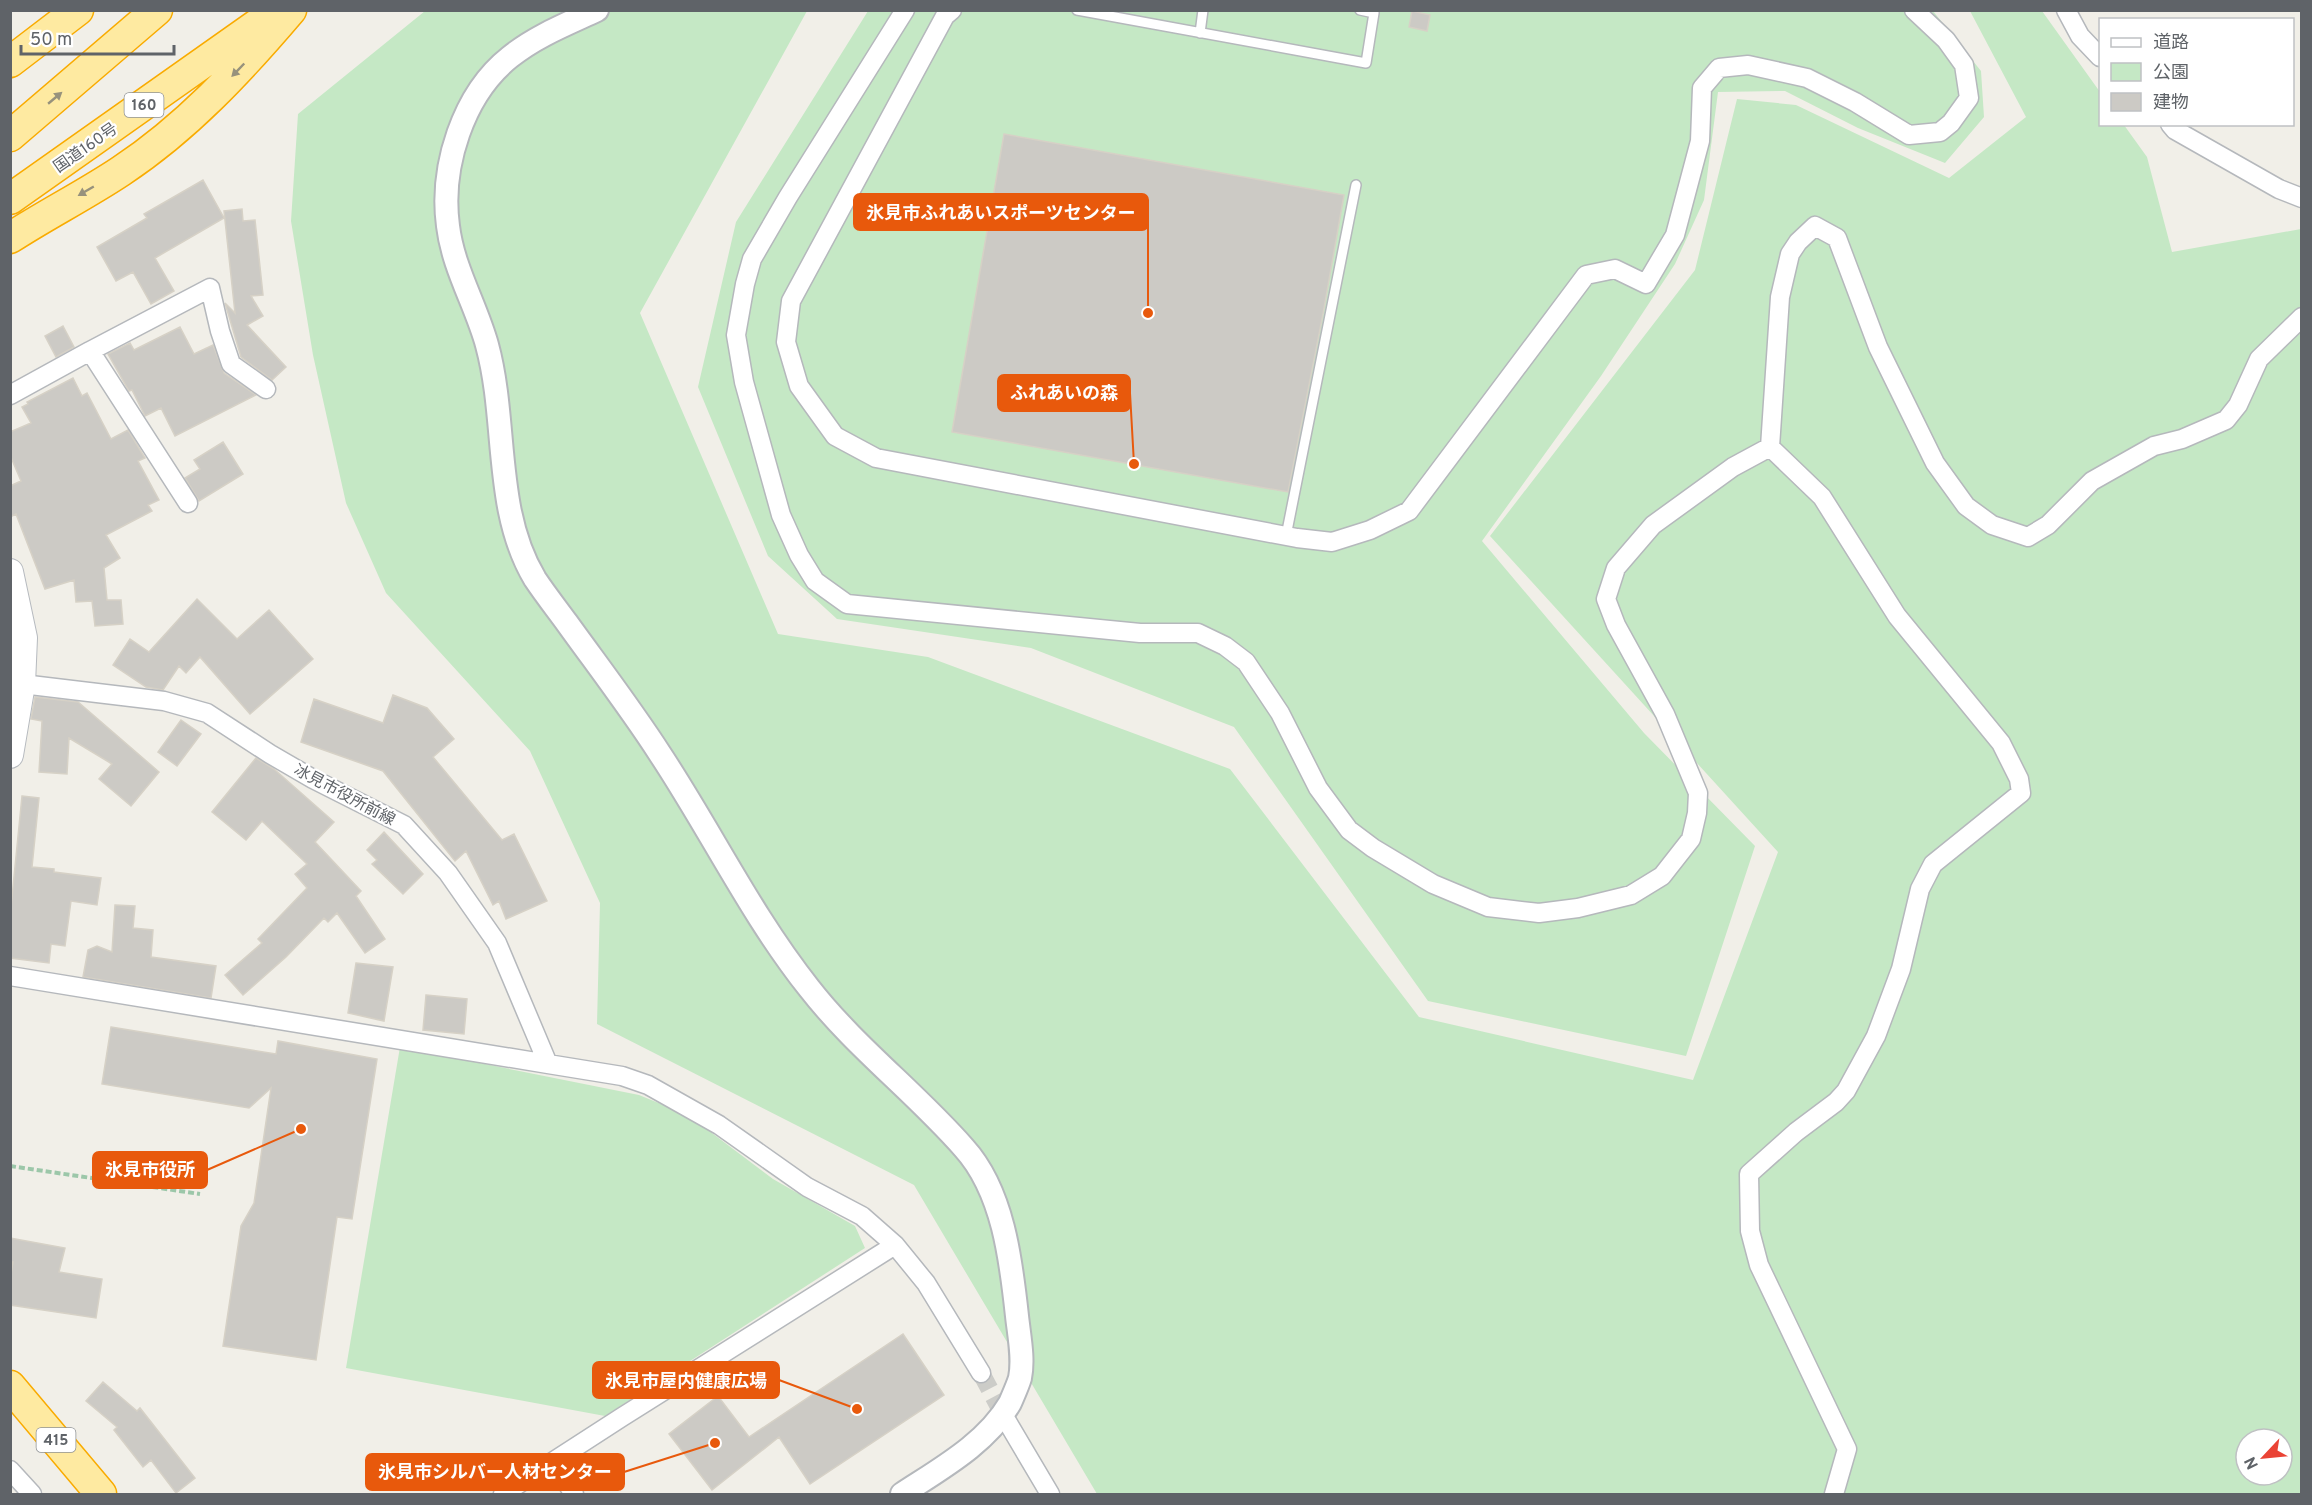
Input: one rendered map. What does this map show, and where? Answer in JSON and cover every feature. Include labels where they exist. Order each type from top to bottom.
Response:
[{"type":"highway","points":[[10,62],[78,10]]},
{"type":"highway","points":[[10,135],[157,10]]},
{"type":"highway","name":"国道160号","points":[[10,199],[276,10]]},
{"type":"highway","points":[[10,238],[121,171],[172,133],[239,71],[291,10]]},
{"type":"highway","name":"415","points":[[10,1386],[101,1494]]},
{"type":"main road","points":[[10,572],[22,684],[10,755]]},
{"type":"street","points":[[597,10],[546,33],[509,57],[483,85],[462,121],[448,169],[448,226],[461,276],[486,342],[497,389],[504,466],[514,533],[535,578],[661,754],[764,926],[802,979],[851,1037],[968,1151],[985,1180],[1003,1224],[1013,1278],[1021,1376],[1009,1403],[991,1427],[964,1453],[902,1494]]},
{"type":"street","points":[[905,10],[752,259],[735,335],[744,382],[781,515],[799,555],[815,581],[847,604],[1128,632],[1198,633],[1226,646],[1246,662],[1280,713],[1318,788],[1349,830],[1373,848],[1433,884],[1488,908],[1539,913],[1578,908],[1631,894],[1662,876],[1691,839],[1697,813],[1698,793],[1665,714],[1616,625],[1606,599],[1616,568],[1653,525],[1733,467],[1770,447]]},
{"type":"street","points":[[951,10],[945,16],[791,301],[786,342],[798,386],[835,436],[876,458],[1286,536],[1332,542],[1370,530],[1409,511],[1587,275],[1615,269],[1646,284],[1675,235],[1700,141],[1702,88],[1719,68],[1748,65],[1807,78],[1855,102],[1909,135],[1940,132],[1951,123],[1969,98],[1964,65],[1946,40],[1914,10]]},
{"type":"street","points":[[2066,10],[2080,36],[2099,56]]},
{"type":"street","points":[[2172,126],[2279,189],[2301,198]]},
{"type":"street","points":[[1834,1494],[1847,1449],[1759,1265],[1750,1231],[1749,1174],[1796,1132],[1836,1102],[1846,1091],[1876,1036],[1901,969],[1920,890],[1933,864],[2021,793],[2019,779],[2001,743],[1897,616],[1822,497],[1770,447],[1780,297],[1790,254],[1798,242],[1815,226],[1837,238],[1878,347],[1935,464],[1966,506],[1992,525],[2028,537],[2048,525],[2092,481],[2154,446],[2182,439],[2226,420],[2238,405],[2259,358],[2301,317]]},
{"type":"street","points":[[10,395],[210,288],[220,331],[231,363],[266,389]]},
{"type":"street","points":[[90,351],[188,503]]},
{"type":"street","name":"冰見市役所前線","points":[[22,684],[164,701],[207,713],[313,779],[404,825],[448,873],[497,943],[548,1064]]},
{"type":"street","points":[[10,976],[622,1076],[648,1085],[719,1125],[807,1187],[862,1215],[895,1245],[926,1283],[981,1373]]},
{"type":"street","points":[[503,1494],[895,1245]]},
{"type":"street","points":[[1005,1418],[1050,1494]]},
{"type":"street","points":[[553,1462],[574,1494]]},
{"type":"street","points":[[10,1470],[32,1494]]},
{"type":"lane","points":[[1077,10],[1366,63],[1374,13],[1360,10]]},
{"type":"lane","points":[[1200,33],[1203,10]]},
{"type":"lane","points":[[1286,536],[1356,184]]},
{"type":"path","points":[[10,1166],[200,1194]]},
{"type":"green space","points":[[425,11],[807,11],[640,313],[778,634],[928,657],[1230,769],[1419,1017],[1693,1080],[1778,852],[1490,536],[1695,270],[1737,99],[1796,105],[1949,178],[2026,117],[1970,11],[2042,11],[2099,91],[2099,126],[2125,126],[2147,157],[2172,252],[2301,229],[2301,1494],[1097,1494],[914,1185],[597,1024],[600,903],[530,751],[386,593],[346,503],[313,355],[291,221],[298,114]]},
{"type":"green space","points":[[868,11],[1933,11],[1981,71],[1984,117],[1945,163],[1858,128],[1785,91],[1718,92],[1704,200],[1675,264],[1601,376],[1482,541],[1644,733],[1755,846],[1686,1056],[1428,1001],[1234,727],[1031,648],[837,619],[768,556],[698,387],[736,222]]},
{"type":"green space","points":[[400,1047],[639,1095],[688,1115],[773,1179],[855,1226],[865,1248],[605,1416],[346,1368]]},
{"type":"building","points":[[1412,11],[1430,15],[1427,31],[1409,27]]},
{"type":"building","points":[[1004,134],[1344,195],[1288,492],[952,432]]},
{"type":"building","points":[[203,180],[224,218],[155,258],[174,291],[151,304],[133,272],[116,281],[97,247],[147,218],[144,214]]},
{"type":"building","points":[[242,209],[243,221],[255,220],[263,295],[251,296],[263,316],[247,325],[286,367],[272,380],[241,357],[225,303],[235,313],[224,211]]},
{"type":"building","points":[[63,326],[74,347],[56,357],[45,336]]},
{"type":"building","points":[[180,327],[194,354],[213,345],[224,373],[256,395],[175,436],[161,408],[145,416],[132,390],[129,391],[108,354],[130,343],[134,350]]},
{"type":"building","points":[[73,378],[82,396],[87,393],[111,439],[128,430],[145,458],[138,461],[159,500],[148,505],[152,511],[106,535],[120,558],[104,568],[107,600],[121,600],[123,624],[95,626],[92,601],[76,602],[74,580],[45,589],[16,514],[10,517],[10,486],[21,481],[10,455],[10,432],[31,423],[22,407],[28,404],[27,402]]},
{"type":"building","points":[[223,442],[243,474],[199,501],[185,478],[200,469],[194,460]]},
{"type":"building","points":[[197,599],[237,639],[269,610],[313,659],[250,714],[200,657],[186,673],[179,666],[163,690],[146,687],[113,665],[130,639],[149,652]]},
{"type":"building","points":[[393,695],[427,708],[454,739],[433,757],[502,840],[514,834],[547,901],[506,919],[499,901],[493,905],[466,851],[455,861],[383,771],[301,742],[314,699],[383,723]]},
{"type":"building","points":[[35,697],[78,702],[159,772],[131,806],[99,779],[112,764],[69,738],[67,774],[39,772],[42,721],[31,719]]},
{"type":"building","points":[[181,720],[201,734],[177,766],[158,752]]},
{"type":"building","points":[[256,758],[274,769],[334,822],[315,842],[361,891],[356,896],[385,939],[365,953],[337,913],[328,922],[324,918],[286,957],[243,995],[225,975],[262,943],[258,939],[307,888],[295,874],[307,864],[262,821],[246,840],[212,812]]},
{"type":"building","points":[[22,796],[39,798],[32,867],[101,878],[97,905],[71,901],[65,946],[51,944],[49,963],[10,958],[10,917]]},
{"type":"building","points":[[384,832],[423,874],[403,894],[372,864],[377,860],[367,850]]},
{"type":"building","points":[[115,905],[135,906],[133,928],[153,930],[151,957],[216,966],[211,998],[83,977],[88,950],[97,946],[112,952]]},
{"type":"building","points":[[356,963],[393,967],[384,1021],[348,1013]]},
{"type":"building","points":[[426,995],[467,999],[464,1034],[423,1030]]},
{"type":"building","points":[[111,1027],[276,1054],[278,1041],[377,1059],[352,1219],[337,1217],[316,1360],[223,1346],[241,1226],[254,1203],[271,1088],[249,1108],[102,1084]]},
{"type":"building","points":[[10,1238],[65,1248],[59,1272],[102,1279],[96,1318],[10,1305],[13,1262],[10,1262]]},
{"type":"building","points":[[903,1334],[944,1395],[810,1484],[779,1437],[712,1490],[669,1434],[718,1396],[749,1437]]},
{"type":"building","points":[[103,1382],[137,1411],[140,1408],[195,1478],[176,1493],[151,1460],[143,1467],[114,1430],[117,1427],[86,1401]]},
{"type":"tunnel","points":[[981,1373],[1005,1418]]},
{"type":"place","name":"氷見市ふれあいスポーツセンター","points":[[1148,313]]},
{"type":"place","name":"ふれあいの森","points":[[1134,464]]},
{"type":"place","name":"氷見市役所","points":[[301,1129]]},
{"type":"place","name":"氷見市屋内健康広場","points":[[857,1409]]},
{"type":"place","name":"氷見市シルバー人材センター","points":[[715,1443]]}]
